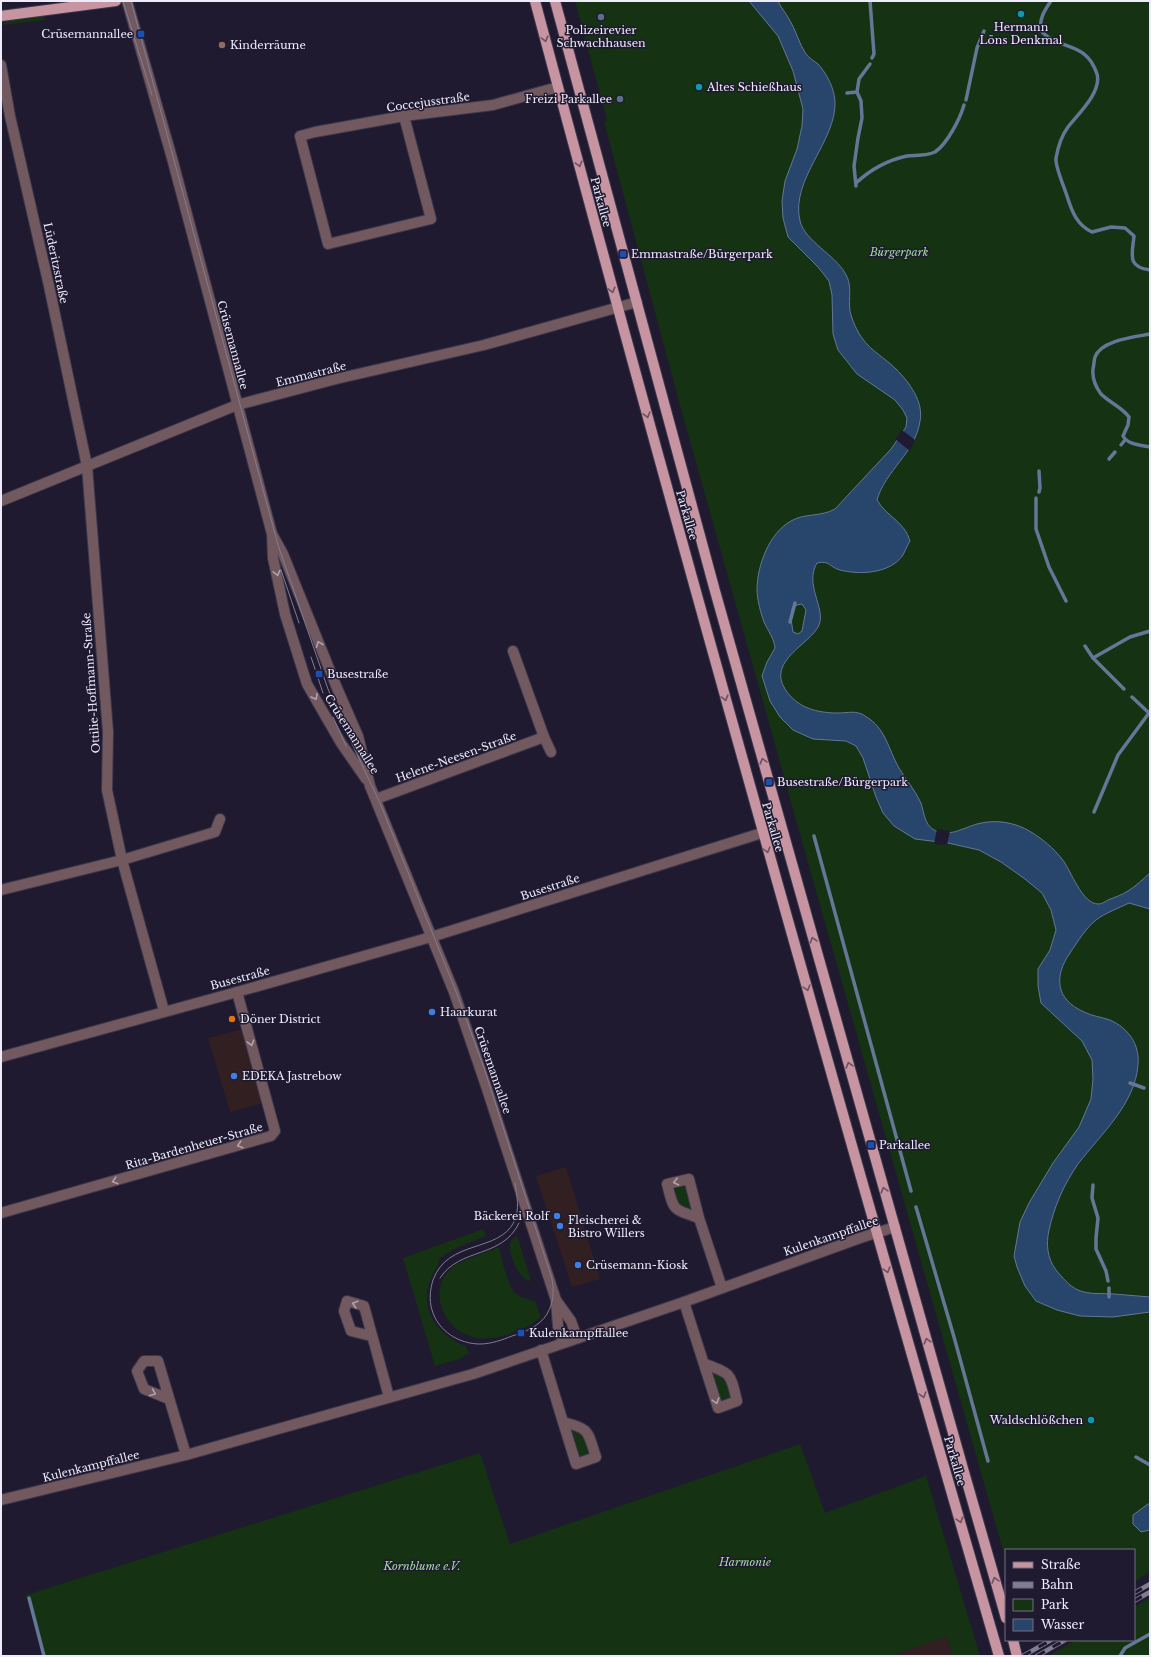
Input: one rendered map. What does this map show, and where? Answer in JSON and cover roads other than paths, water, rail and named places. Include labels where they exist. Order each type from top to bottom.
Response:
[{"type":"main road","points":[[1,16],[116,1]]},
{"type":"main road","name":"Parkallee","points":[[535,1],[617,307],[763,832],[999,1656]]},
{"type":"main road","name":"Parkallee","points":[[555,1],[715,591],[1005,1614]]},
{"type":"main road","points":[[1012,1641],[1017,1656]]},
{"type":"street","name":"Crüsemannallee","points":[[127,1],[172,158],[272,534],[273,558],[285,614],[307,684],[341,743],[370,786],[454,992],[556,1300],[558,1326],[563,1343]]},
{"type":"street","name":"Lüderitzstraße","points":[[1,65],[10,116],[49,286],[87,466]]},
{"type":"street","name":"Coccejusstraße","points":[[404,116],[431,219],[328,244],[300,136],[404,116],[493,105],[558,87]]},
{"type":"street","name":"Emmastraße","points":[[1,501],[237,406],[336,379],[484,345],[637,302]]},
{"type":"street","name":"Ottilie-Hoffmann-Straße","points":[[87,466],[108,732],[107,790],[122,860],[164,1011]]},
{"type":"street","name":"Crüsemannallee","points":[[272,534],[283,554],[358,736],[370,786]]},
{"type":"street","points":[[513,651],[544,738],[551,752]]},
{"type":"street","name":"Helene-Neesen-Straße","points":[[376,799],[544,738]]},
{"type":"street","points":[[1,890],[122,860],[215,832],[220,819]]},
{"type":"street","name":"Busestraße","points":[[1,1057],[431,937],[781,827]]},
{"type":"street","name":"Rita-Bardenheuer-Straße","points":[[1,1213],[271,1136],[275,1131],[237,992]]},
{"type":"street","points":[[699,1218],[722,1288]]},
{"type":"street","name":"Kulenkampffallee","points":[[1,1500],[186,1455],[473,1374],[684,1302],[877,1232],[895,1227]]},
{"type":"street","name":"Crüsemannallee","points":[[556,1300],[571,1321],[577,1338]]},
{"type":"street","points":[[684,1302],[704,1364]]},
{"type":"street","points":[[371,1336],[389,1397]]},
{"type":"street","points":[[541,1350],[563,1422]]},
{"type":"street","points":[[169,1399],[186,1455]]},
{"type":"water","points":[[749,1],[778,1],[788,17],[806,54],[818,64],[832,86],[835,101],[834,116],[829,131],[807,175],[802,190],[799,205],[800,221],[808,235],[840,266],[845,273],[850,287],[850,311],[858,332],[870,347],[892,365],[906,380],[918,400],[921,414],[913,442],[887,480],[877,500],[908,534],[910,541],[903,555],[890,566],[874,572],[848,572],[836,569],[825,562],[817,563],[813,580],[820,611],[819,625],[815,632],[792,653],[786,661],[782,669],[781,679],[785,689],[795,701],[808,708],[830,713],[859,713],[872,721],[886,739],[895,761],[921,803],[928,825],[934,830],[950,833],[984,822],[1005,822],[1025,829],[1040,838],[1055,851],[1062,859],[1082,893],[1093,903],[1101,904],[1123,894],[1134,887],[1150,873],[1150,909],[1129,903],[1100,917],[1092,923],[1082,935],[1061,970],[1060,986],[1067,1001],[1074,1007],[1090,1015],[1110,1020],[1122,1027],[1132,1038],[1135,1044],[1138,1065],[1136,1079],[1124,1106],[1078,1164],[1064,1188],[1051,1221],[1048,1235],[1048,1246],[1049,1256],[1056,1270],[1069,1284],[1075,1288],[1082,1292],[1150,1297],[1150,1312],[1113,1317],[1080,1316],[1057,1310],[1036,1301],[1025,1286],[1014,1256],[1020,1222],[1029,1203],[1053,1163],[1079,1127],[1091,1099],[1093,1079],[1092,1060],[1082,1041],[1041,1003],[1038,986],[1038,969],[1050,950],[1056,930],[1051,910],[1042,893],[1001,862],[979,850],[948,843],[915,839],[894,826],[883,813],[863,758],[856,746],[846,741],[813,739],[793,730],[780,717],[770,701],[762,676],[767,662],[775,648],[764,622],[758,602],[757,590],[759,571],[762,561],[776,533],[791,521],[801,517],[824,513],[835,509],[891,449],[906,427],[907,418],[895,400],[857,374],[838,350],[833,334],[832,295],[829,281],[818,267],[788,237],[783,218],[782,201],[785,181],[797,149],[802,126],[803,109],[793,71],[778,36]],"holes":[[[802,604],[806,610],[802,631],[798,634],[793,632],[791,619],[792,609],[797,605]]]},
{"type":"water","points":[[1150,1504],[1150,1530],[1141,1532],[1133,1524],[1133,1515]]},
{"type":"waterway","points":[[870,1],[874,54],[872,58]]},
{"type":"waterway","points":[[1051,1],[1043,15],[1041,31],[1048,37],[1072,47],[1086,56],[1092,63],[1097,74],[1098,81],[1093,95],[1066,130],[1060,141],[1056,158],[1058,171],[1071,207],[1082,226],[1092,232],[1111,227],[1125,228],[1134,236],[1132,254],[1134,263],[1150,270]]},
{"type":"waterway","points":[[966,100],[977,48],[984,31]]},
{"type":"waterway","points":[[856,186],[854,166],[862,118],[861,101],[857,92],[859,79],[870,64]]},
{"type":"waterway","points":[[847,93],[857,92]]},
{"type":"waterway","points":[[856,183],[873,170],[893,160],[907,156],[925,155],[935,152],[940,148],[952,131],[964,105]]},
{"type":"waterway","points":[[1150,334],[1119,340],[1104,347],[1098,351],[1095,357],[1093,369],[1094,382],[1101,394],[1123,410],[1129,417],[1128,425],[1123,436],[1125,439],[1135,444],[1150,447]]},
{"type":"waterway","points":[[1121,445],[1125,440]]},
{"type":"waterway","points":[[1109,459],[1115,452]]},
{"type":"waterway","points":[[1039,471],[1039,492]]},
{"type":"waterway","points":[[1036,498],[1036,529],[1049,567],[1066,601]]},
{"type":"waterway","points":[[790,622],[795,603]]},
{"type":"waterway","points":[[1093,658],[1130,637],[1150,631]]},
{"type":"waterway","points":[[1085,646],[1093,658],[1124,689]]},
{"type":"waterway","points":[[1132,697],[1150,714]]},
{"type":"waterway","points":[[1094,812],[1118,755],[1149,713]]},
{"type":"waterway","points":[[814,836],[911,1191]]},
{"type":"waterway","points":[[1130,1083],[1144,1088]]},
{"type":"waterway","points":[[1093,1185],[1092,1198],[1098,1218],[1096,1249],[1106,1271],[1108,1281]]},
{"type":"waterway","points":[[916,1207],[988,1461]]},
{"type":"waterway","points":[[1109,1288],[1109,1297]]},
{"type":"waterway","points":[[1136,1457],[1150,1465]]},
{"type":"waterway","points":[[29,1598],[44,1656]]},
{"type":"waterway","points":[[1120,1656],[1125,1648],[1150,1634]]},
{"type":"tram line","points":[[123,1],[152,95]]},
{"type":"tram line","points":[[131,1],[278,545],[328,689],[380,803],[457,994],[484,1068],[552,1279],[553,1292],[551,1305],[544,1318],[532,1328],[492,1343],[480,1344],[464,1342],[450,1335],[444,1330],[435,1317],[430,1299],[433,1280],[440,1267],[450,1258],[461,1252],[497,1238],[507,1232],[514,1222],[517,1212],[518,1202],[515,1183]]},
{"type":"tram line","points":[[281,570],[299,623]]},
{"type":"tram line","points":[[311,657],[323,693]]},
{"type":"tram line","points":[[333,717],[346,746]]},
{"type":"tram line","points":[[440,1278],[448,1268],[458,1261],[492,1248],[502,1242],[512,1234],[519,1223]]},
{"type":"railway","points":[[1135,1592],[1150,1584]]},
{"type":"railway","points":[[1135,1600],[1150,1592]]},
{"type":"railway","points":[[1023,1656],[1049,1641]]},
{"type":"railway","points":[[1037,1656],[1063,1641]]},
{"type":"place","name":"Hermann Löns Denkmal","points":[[1021,14]]},
{"type":"place","name":"Polizeirevier Schwachhausen","points":[[601,17]]},
{"type":"place","name":"Crüsemannallee","points":[[141,34]]},
{"type":"place","name":"Kinderräume","points":[[222,45]]},
{"type":"place","name":"Altes Schießhaus","points":[[699,87]]},
{"type":"place","name":"Freizi Parkallee","points":[[620,99]]},
{"type":"place","name":"Emmastraße/Bürgerpark","points":[[623,254]]},
{"type":"place","name":"Busestraße","points":[[319,674]]},
{"type":"place","name":"Busestraße/Bürgerpark","points":[[769,782]]},
{"type":"place","name":"Haarkurat","points":[[432,1012]]},
{"type":"place","name":"Döner District","points":[[232,1019]]},
{"type":"place","name":"EDEKA Jastrebow","points":[[234,1076]]},
{"type":"place","name":"Parkallee","points":[[871,1145]]},
{"type":"place","name":"Bäckerei Rolf","points":[[557,1216]]},
{"type":"place","name":"Fleischerei & Bistro Willers","points":[[560,1226]]},
{"type":"place","name":"Crüsemann-Kiosk","points":[[578,1265]]},
{"type":"place","name":"Kulenkampffallee","points":[[521,1333]]},
{"type":"place","name":"Waldschlößchen","points":[[1091,1420]]},
{"type":"park label","name":"Bürgerpark","points":[[899,252]]},
{"type":"park label","name":"Harmonie","points":[[745,1562]]},
{"type":"park label","name":"Kornblume e.V.","points":[[422,1566]]}]
